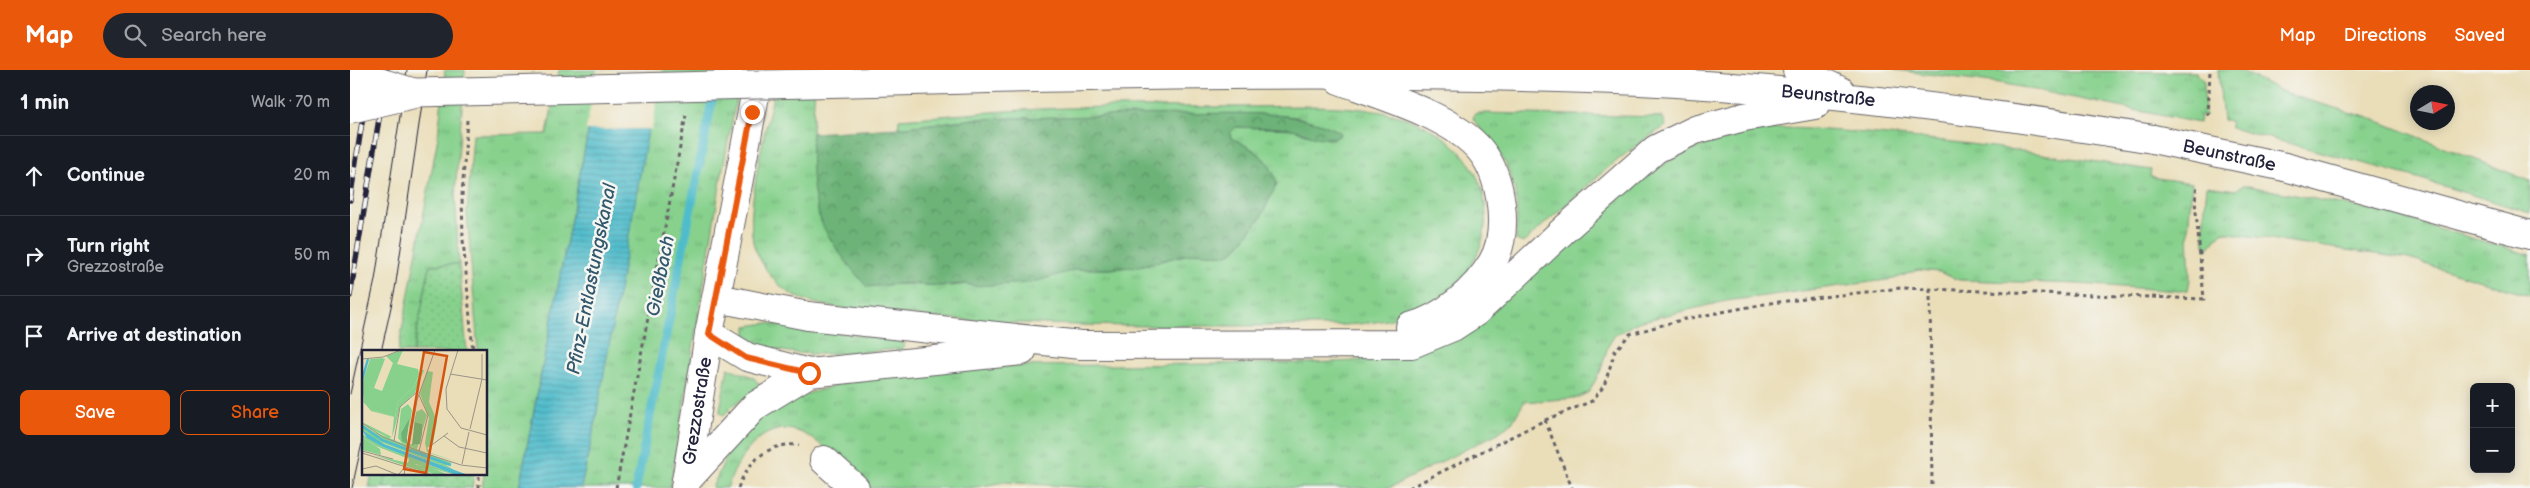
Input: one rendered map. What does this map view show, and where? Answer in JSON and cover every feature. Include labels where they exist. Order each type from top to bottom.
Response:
[{"type":"main road","name":"Grezzostraße","points":[[686,485],[709,334],[760,70]]},
{"type":"main road","points":[[1797,70],[1856,98]]},
{"type":"main road","points":[[1325,71],[1417,109],[1463,135],[1481,151],[1495,176],[1502,200],[1502,229],[1493,261],[1467,294],[1422,324],[1346,346]]},
{"type":"main road","name":"Beunstraße","points":[[415,93],[1325,71],[1641,81],[1856,98],[2004,115],[2153,139],[2285,167],[2530,235]]},
{"type":"main road","points":[[350,73],[415,93]]},
{"type":"main road","points":[[350,94],[415,93]]},
{"type":"main road","points":[[350,109],[415,93]]},
{"type":"main road","points":[[717,298],[808,316],[1081,345],[1346,346],[1412,344],[1453,327],[1476,312],[1566,228],[1656,149],[1695,130],[1744,117],[1856,98]]},
{"type":"main road","points":[[709,334],[746,358],[809,373],[1081,345]]},
{"type":"main road","points":[[686,485],[755,406],[809,373]]},
{"type":"main road","points":[[824,460],[855,488]]},
{"type":"path","points":[[2208,116],[2210,70]]},
{"type":"path","points":[[616,488],[687,108]]},
{"type":"path","points":[[468,117],[462,196],[463,239],[473,350]]},
{"type":"path","points":[[1409,488],[1544,420],[1592,401],[1604,386],[1615,351],[1630,334],[1685,320],[1770,302],[1901,288],[2204,299],[2195,201],[2198,184]]},
{"type":"path","points":[[1930,288],[1932,488]]},
{"type":"path","points":[[1544,420],[1572,488]]},
{"type":"path","points":[[738,488],[750,464],[762,453],[779,446],[798,444],[811,449],[824,460]]},
{"type":"green space","points":[[445,70],[465,70],[455,194],[459,264],[430,265],[413,350],[398,350],[438,137]]},
{"type":"green space","points":[[559,70],[600,70],[519,488],[482,488],[484,476],[488,476],[488,350],[478,350],[467,212],[473,135],[547,134]]},
{"type":"green space","points":[[659,70],[742,70],[722,173],[670,488],[581,488]]},
{"type":"green space","points":[[779,70],[816,70],[812,133],[815,191],[821,221],[843,257],[896,284],[952,286],[966,284],[975,286],[1059,274],[1077,269],[1110,269],[1139,266],[1198,252],[1226,255],[1235,250],[1261,217],[1277,183],[1265,160],[1254,150],[1231,138],[1229,133],[1236,127],[1295,129],[1305,134],[1330,139],[1339,136],[1340,133],[1298,117],[1257,114],[974,119],[898,128],[899,119],[1023,110],[1114,107],[1324,106],[1391,114],[1411,120],[1442,136],[1465,158],[1480,184],[1486,211],[1483,239],[1471,266],[1450,290],[1409,314],[1387,320],[1364,323],[1328,326],[1061,325],[954,319],[822,305],[797,297],[778,284],[768,272],[756,251],[752,235],[754,190],[758,163]]},
{"type":"green space","points":[[1895,70],[2196,72],[2204,82],[2205,116],[2200,115],[2199,123],[2000,83]]},
{"type":"green space","points":[[2218,70],[2240,70],[2287,94],[2373,119],[2530,181],[2530,213],[2411,176],[2231,128],[2230,121],[2223,120]]},
{"type":"green space","points":[[1239,113],[1283,116],[1323,124],[1340,132],[1339,136],[1324,138],[1287,128],[1236,127],[1230,133],[1231,138],[1254,150],[1265,160],[1277,183],[1261,217],[1235,250],[1226,255],[1198,252],[1139,266],[1110,269],[1077,269],[1031,283],[937,286],[908,283],[867,287],[848,264],[824,229],[815,200],[812,178],[812,133],[898,128],[974,119]]},
{"type":"green space","points":[[1475,114],[1663,117],[1666,126],[1642,141],[1605,170],[1523,243],[1516,240],[1517,213],[1512,180],[1502,157],[1492,141],[1473,118]]},
{"type":"green space","points":[[1788,128],[1879,134],[2016,150],[2151,170],[2150,177],[2192,183],[2188,233],[2190,279],[2188,290],[1959,280],[1939,272],[1918,270],[1894,279],[1726,301],[1638,322],[1615,335],[1608,346],[1601,370],[1589,392],[1577,398],[1524,402],[1512,423],[1498,433],[1389,488],[1090,488],[1005,482],[971,488],[870,488],[815,440],[797,431],[784,429],[772,431],[752,445],[737,466],[727,488],[712,488],[732,444],[767,410],[810,393],[851,381],[895,373],[1015,366],[1308,363],[1354,361],[1398,353],[1664,164],[1724,138]]},
{"type":"green space","points":[[2243,185],[2387,213],[2530,255],[2530,296],[2409,259],[2222,232],[2206,251],[2203,229],[2207,186],[2236,190]]},
{"type":"green space","points":[[459,264],[467,350],[413,350],[430,265]]},
{"type":"green space","points":[[767,323],[901,341],[905,345],[902,349],[820,354],[779,350],[761,344],[746,335],[746,326]]},
{"type":"green space","points":[[728,368],[753,377],[759,384],[758,389],[735,404],[724,415],[720,413],[720,409]]},
{"type":"green space","points":[[372,476],[386,476],[383,488],[369,488]]},
{"type":"green space","points":[[386,476],[474,476],[472,488],[383,488]]},
{"type":"water","name":"Pfinz-Entlastungskanal","points":[[600,70],[659,70],[593,434],[581,488],[519,488]]},
{"type":"pier","points":[[597,70],[662,70],[652,129],[586,130]]},
{"type":"waterway","name":"Gießbach","points":[[636,488],[718,70]]},
{"type":"tram line","points":[[350,394],[375,280],[407,70]]},
{"type":"tram line","points":[[381,350],[395,289],[427,70]]},
{"type":"tram line","points":[[352,488],[362,443]]},
{"type":"railway","points":[[350,200],[370,70]]},
{"type":"railway","points":[[350,296],[387,70]]},
{"type":"route","points":[[752,112],[709,334],[746,358],[809,373]]}]
